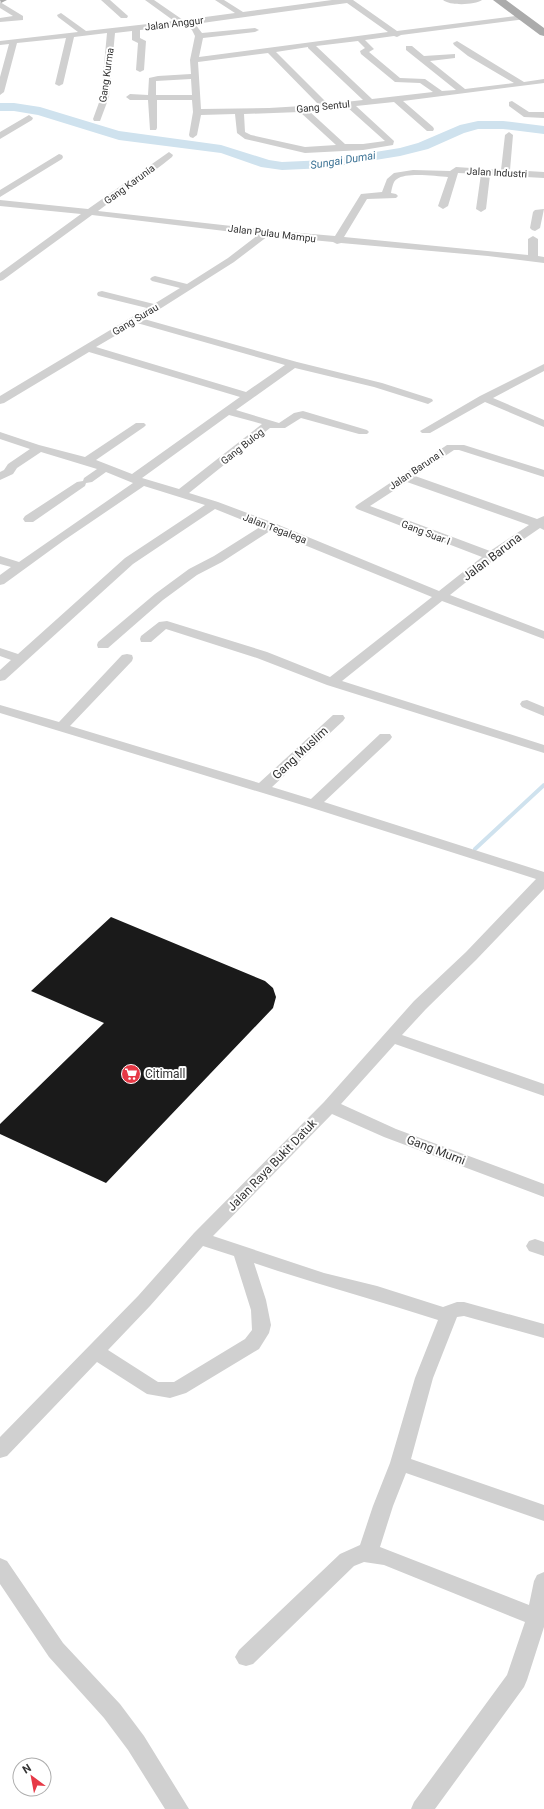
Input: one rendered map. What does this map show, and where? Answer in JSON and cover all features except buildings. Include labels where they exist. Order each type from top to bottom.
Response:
[{"type":"main road","points":[[499,0],[544,33]]},
{"type":"main road","points":[[511,0],[544,24]]},
{"type":"street","points":[[105,0],[124,16]]},
{"type":"street","points":[[149,0],[180,22]]},
{"type":"street","points":[[220,0],[241,14]]},
{"type":"street","points":[[287,0],[296,7]]},
{"type":"street","points":[[348,0],[396,35]]},
{"type":"street","name":"Jalan Anggur","points":[[0,43],[189,22],[348,0]]},
{"type":"street","points":[[447,0],[454,2],[478,0]]},
{"type":"street","points":[[0,4],[20,18],[0,20]]},
{"type":"street","points":[[61,15],[84,33]]},
{"type":"street","points":[[194,60],[396,35],[523,17]]},
{"type":"street","points":[[189,22],[196,29],[199,36],[194,60],[197,112],[193,135]]},
{"type":"street","points":[[136,28],[136,40],[142,41],[140,70]]},
{"type":"street","points":[[199,36],[255,30]]},
{"type":"street","name":"Gang Kurma","points":[[97,119],[105,97],[111,31]]},
{"type":"street","points":[[59,84],[71,35]]},
{"type":"street","points":[[360,39],[370,49],[364,52],[398,80],[422,81],[439,93]]},
{"type":"street","points":[[0,92],[14,41]]},
{"type":"street","points":[[457,44],[522,84]]},
{"type":"street","points":[[311,46],[370,102]]},
{"type":"street","points":[[409,48],[462,91]]},
{"type":"street","points":[[271,50],[326,107]]},
{"type":"street","points":[[423,59],[452,56]]},
{"type":"street","points":[[153,128],[154,98],[152,80],[194,76]]},
{"type":"street","name":"Gang Sentul","points":[[197,112],[326,107],[544,81]]},
{"type":"street","points":[[130,97],[196,98]]},
{"type":"street","points":[[395,98],[430,129]]},
{"type":"street","points":[[239,111],[241,133],[248,138],[305,150],[363,147],[391,142],[349,104]]},
{"type":"street","points":[[512,104],[527,115],[544,115]]},
{"type":"street","points":[[302,109],[343,147]]},
{"type":"street","points":[[0,136],[29,118]]},
{"type":"street","points":[[505,172],[509,135]]},
{"type":"street","name":"Gang Karunia","points":[[0,278],[147,173],[169,155]]},
{"type":"street","points":[[0,194],[58,157]]},
{"type":"street","name":"Jalan Industri","points":[[453,174],[456,170],[544,175]]},
{"type":"street","points":[[481,209],[486,171]]},
{"type":"street","points":[[337,241],[362,198],[370,195],[389,196],[392,178],[397,176],[412,174],[453,174],[443,206]]},
{"type":"street","name":"Jalan Pulau Mampu","points":[[0,203],[88,214],[200,224],[337,241],[544,260]]},
{"type":"street","points":[[535,228],[541,212]]},
{"type":"street","name":"Gang Surau","points":[[0,401],[189,287],[231,260],[266,233]]},
{"type":"street","points":[[533,239],[533,259]]},
{"type":"street","points":[[155,279],[189,287]]},
{"type":"street","points":[[102,294],[154,307]]},
{"type":"street","points":[[134,319],[218,341],[294,364],[362,380],[428,401]]},
{"type":"street","points":[[87,348],[247,396]]},
{"type":"street","points":[[0,581],[138,480],[247,396],[294,364]]},
{"type":"street","points":[[426,430],[544,367]]},
{"type":"street","points":[[484,398],[544,424]]},
{"type":"street","name":"Gang Bulog","points":[[180,494],[268,425],[267,422],[228,411]]},
{"type":"street","points":[[268,425],[281,426],[298,415],[304,414],[362,432]]},
{"type":"street","points":[[87,461],[140,424]]},
{"type":"street","name":"Jalan Tegalega","points":[[0,435],[87,461],[138,480],[214,504],[441,596],[544,635]]},
{"type":"street","points":[[0,446],[12,439]]},
{"type":"street","name":"Jalan Baruna I","points":[[361,507],[453,446],[544,474]]},
{"type":"street","points":[[0,477],[8,472],[12,466],[40,448]]},
{"type":"street","points":[[29,519],[105,468]]},
{"type":"street","points":[[405,477],[542,523]]},
{"type":"street","points":[[0,677],[129,561],[214,504]]},
{"type":"street","name":"Gang Suar I","points":[[361,507],[491,556]]},
{"type":"street","name":"Jalan Baruna","points":[[332,682],[491,556],[542,523]]},
{"type":"street","points":[[103,645],[159,597],[193,572],[218,559],[270,526]]},
{"type":"street","points":[[0,560],[21,566]]},
{"type":"street","points":[[146,639],[163,625],[167,625],[262,655],[332,682],[544,749]]},
{"type":"street","points":[[0,652],[20,659]]},
{"type":"street","points":[[61,728],[127,658]]},
{"type":"street","points":[[528,704],[544,712]]},
{"type":"street","points":[[0,709],[314,804],[544,879]]},
{"type":"street","name":"Gang Muslim","points":[[262,788],[338,718]]},
{"type":"street","points":[[314,804],[385,737]]},
{"type":"street","name":"Jalan Raya Bukit Datuk","points":[[0,1450],[96,1351],[200,1238],[330,1106],[420,1005],[471,956],[544,879]]},
{"type":"street","points":[[392,1037],[544,1090]]},
{"type":"street","name":"Gang Murni","points":[[330,1106],[397,1135],[544,1191]]},
{"type":"street","points":[[200,1238],[322,1279],[377,1292],[448,1316]]},
{"type":"street","points":[[96,1351],[154,1389],[170,1390],[179,1388],[252,1344],[258,1338],[262,1319],[242,1252]]},
{"type":"street","points":[[368,1553],[383,1506],[400,1463],[424,1378],[448,1316],[453,1310],[464,1309],[544,1331]]},
{"type":"street","points":[[400,1463],[544,1514]]},
{"type":"street","points":[[246,1657],[347,1560],[358,1554],[368,1553],[384,1557],[431,1574],[537,1617]]},
{"type":"street","points":[[0,1567],[56,1650],[112,1711],[178,1809]]},
{"type":"street","points":[[422,1809],[516,1680],[537,1617],[544,1582]]},
{"type":"waterway","name":"Sungai Dumai","points":[[0,107],[14,107],[40,111],[119,136],[221,149],[266,163],[282,166],[326,164],[400,152],[423,146],[453,132],[478,125],[503,125],[544,130]]},
{"type":"waterway","points":[[475,849],[544,785]]},
{"type":"place","name":"Citimall","points":[[131,1074]]}]
